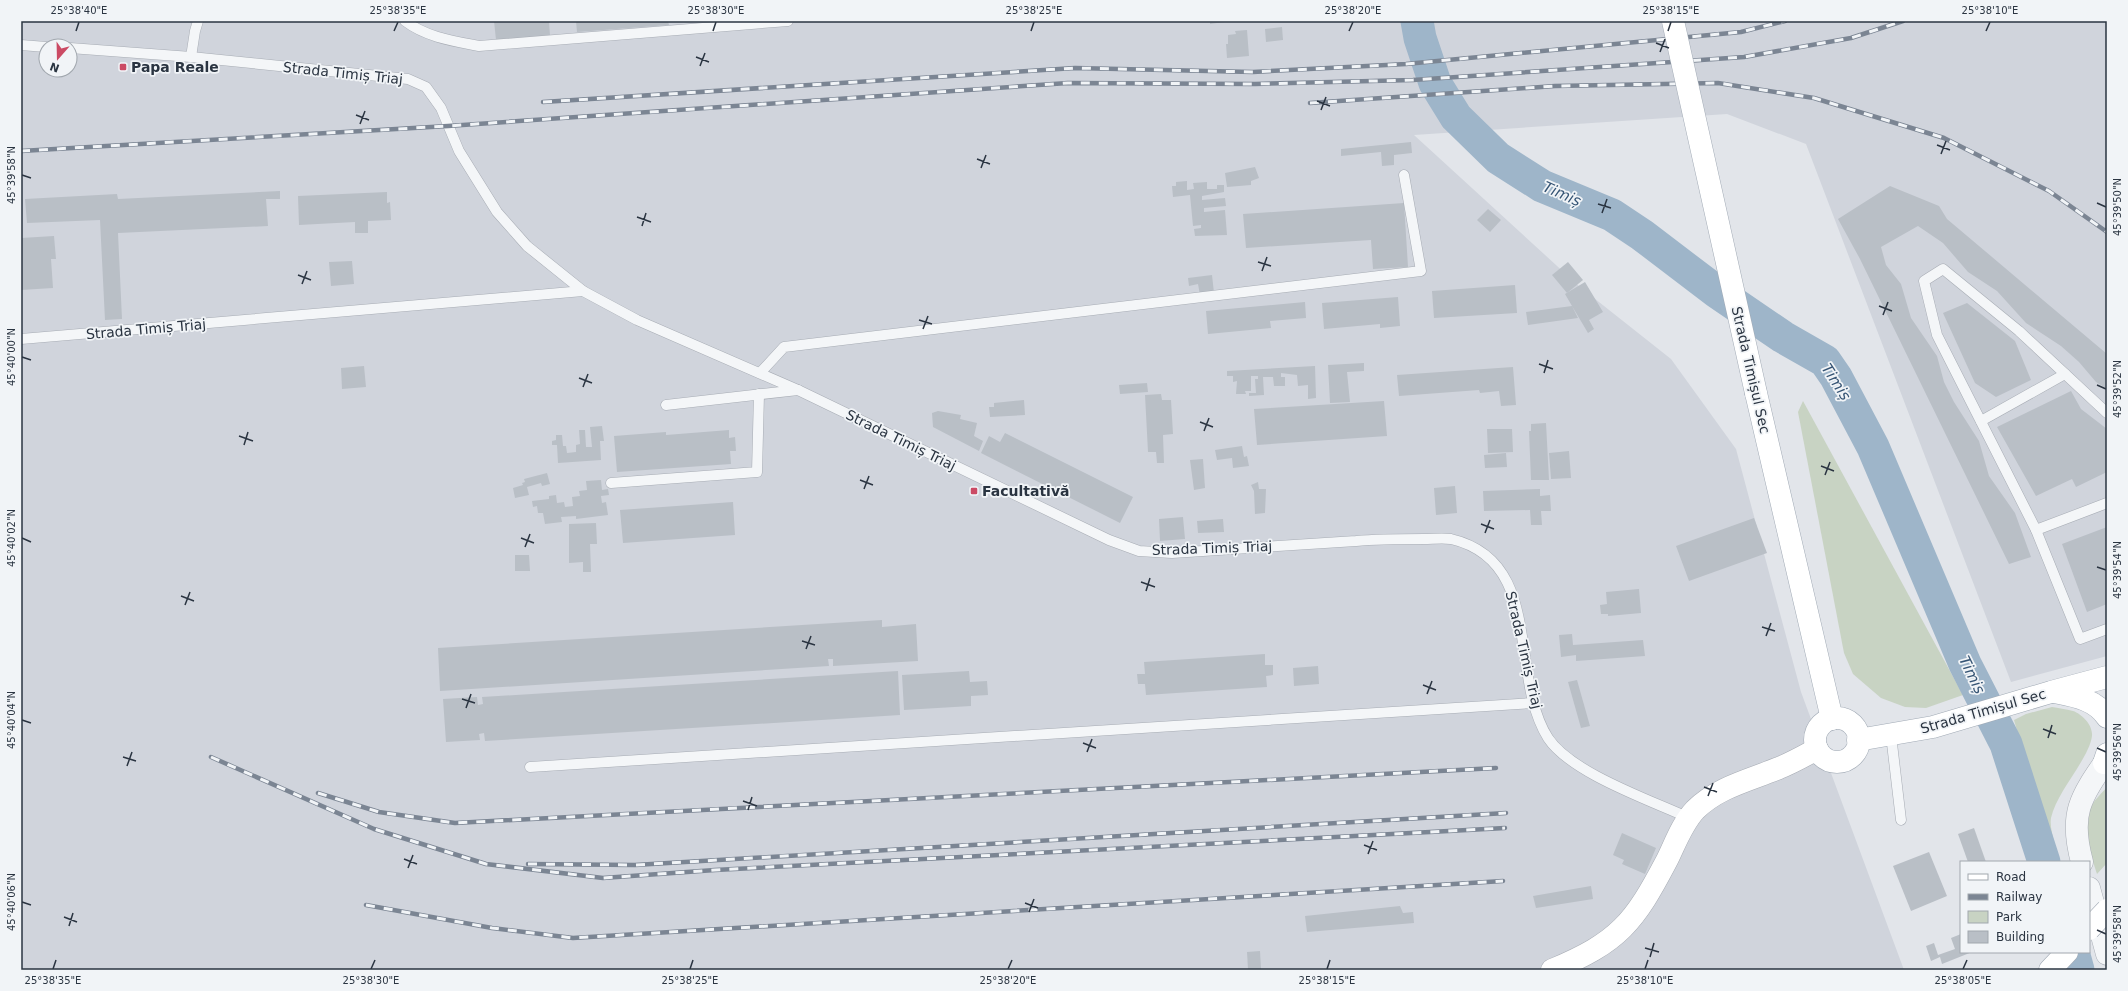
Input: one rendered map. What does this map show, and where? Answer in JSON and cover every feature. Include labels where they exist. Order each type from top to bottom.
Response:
[{"type":"main road","name":"Strada Timișul Sec","points":[[1673,21],[1756,393],[1832,719]]},
{"type":"main road","name":"Strada Timișul Sec","points":[[1858,740],[1933,727],[2019,701],[2107,677]]},
{"type":"main road","points":[[2051,692],[2086,700],[2099,708],[2107,717]]},
{"type":"main road","points":[[1832,719],[1843,719],[1854,727],[1858,740],[1854,754],[1842,761],[1827,760],[1817,749],[1815,735],[1818,728],[1823,723],[1832,719]]},
{"type":"main road","points":[[1552,970],[1587,955],[1603,945],[1628,923],[1648,896],[1689,818],[1703,803],[1717,794],[1780,768],[1817,749]]},
{"type":"main road","points":[[2090,928],[2107,910]]},
{"type":"main road","points":[[2050,970],[2066,953]]},
{"type":"street","points":[[2082,861],[2076,834],[2077,813],[2087,789],[2106,758]]},
{"type":"street","points":[[2090,892],[2107,954]]},
{"type":"lane","points":[[191,57],[198,21]]},
{"type":"lane","points":[[405,21],[413,27],[443,39],[479,46],[788,21]]},
{"type":"lane","points":[[21,45],[38,46]]},
{"type":"lane","name":"Strada Timiș Triaj","points":[[78,49],[191,57],[408,79],[426,87],[441,108],[459,151],[497,212],[527,246],[583,291],[637,320],[798,390],[1102,537],[1139,551],[1172,553],[1387,539],[1450,539],[1476,549],[1497,564],[1510,586],[1533,703],[1547,737],[1560,753],[1592,773],[1689,818]]},
{"type":"lane","points":[[760,373],[784,347],[1421,271],[1404,175]]},
{"type":"lane","points":[[2107,413],[2019,331],[1944,269],[1924,282],[1937,335],[2036,530],[2080,639],[2107,629]]},
{"type":"lane","name":"Strada Timiș Triaj","points":[[21,339],[583,291]]},
{"type":"lane","points":[[1981,422],[2065,374]]},
{"type":"lane","points":[[666,405],[798,390]]},
{"type":"lane","points":[[611,483],[757,472],[759,394]]},
{"type":"lane","points":[[2036,530],[2107,503]]},
{"type":"lane","points":[[530,768],[1533,703]]},
{"type":"lane","points":[[1891,735],[1901,820]]},
{"type":"shaded area","points":[[21,21],[2107,21],[2107,656],[2011,682],[1806,144],[1727,114],[1414,135],[1580,287],[1671,359],[1736,449],[1801,692],[1904,970],[21,970]]},
{"type":"green space","points":[[1803,401],[1963,695],[1926,708],[1905,707],[1881,698],[1853,674],[1844,653],[1798,412]]},
{"type":"green space","points":[[2052,707],[2073,711],[2086,720],[2092,732],[2090,745],[2054,808],[2051,818],[2052,834],[2060,861],[2055,861],[2014,720],[2026,714]]},
{"type":"green space","points":[[2107,787],[2107,863],[2097,874],[2088,842],[2086,824],[2091,806]]},
{"type":"building","points":[[494,21],[549,21],[550,36],[496,40]]},
{"type":"building","points":[[576,21],[668,21],[669,25],[577,32]]},
{"type":"building","points":[[1210,21],[1224,21],[1224,22],[1210,24]]},
{"type":"building","points":[[1282,27],[1283,40],[1266,42],[1265,29]]},
{"type":"building","points":[[1247,30],[1249,56],[1227,58],[1226,44],[1228,44],[1228,35],[1236,34],[1235,31]]},
{"type":"building","points":[[1411,142],[1412,153],[1394,155],[1394,165],[1382,166],[1381,152],[1341,156],[1341,149]]},
{"type":"building","points":[[1255,167],[1259,178],[1251,181],[1251,185],[1227,187],[1225,173]]},
{"type":"building","points":[[1187,181],[1187,190],[1194,189],[1193,183],[1207,182],[1207,189],[1217,189],[1217,185],[1224,185],[1224,192],[1202,196],[1202,200],[1225,198],[1226,206],[1204,208],[1204,212],[1225,210],[1227,235],[1195,236],[1194,229],[1201,228],[1201,225],[1193,226],[1190,195],[1173,197],[1172,186],[1176,186],[1176,182]]},
{"type":"building","points":[[1890,186],[1939,206],[1947,219],[2107,354],[2107,389],[2096,382],[2079,362],[2061,346],[2026,323],[1997,291],[1968,272],[1943,243],[1918,226],[1881,247],[1886,265],[1901,284],[1911,318],[1937,356],[1944,382],[1954,402],[1979,441],[1989,476],[2015,513],[2031,557],[2009,564],[1860,259],[1838,219]]},
{"type":"building","points":[[280,191],[280,199],[266,199],[268,226],[118,233],[122,319],[105,320],[100,220],[27,223],[25,199],[117,194],[118,199]]},
{"type":"building","points":[[387,192],[387,203],[390,202],[391,220],[368,221],[368,233],[355,233],[355,222],[299,225],[298,196]]},
{"type":"building","points":[[1404,203],[1408,267],[1373,269],[1371,240],[1246,248],[1243,214]]},
{"type":"building","points":[[1488,209],[1501,220],[1490,232],[1477,220]]},
{"type":"building","points":[[54,236],[56,259],[51,259],[53,288],[21,290],[21,238]]},
{"type":"building","points":[[352,261],[354,284],[331,286],[329,262]]},
{"type":"building","points":[[1568,262],[1583,280],[1567,293],[1552,275]]},
{"type":"building","points":[[1212,275],[1214,293],[1200,295],[1198,284],[1189,286],[1188,278]]},
{"type":"building","points":[[1585,282],[1603,312],[1589,320],[1594,329],[1588,333],[1565,294]]},
{"type":"building","points":[[1515,285],[1517,313],[1434,318],[1432,291]]},
{"type":"building","points":[[1398,297],[1400,326],[1380,328],[1380,324],[1324,329],[1322,303]]},
{"type":"building","points":[[1305,302],[1306,318],[1270,321],[1271,328],[1208,334],[1206,311]]},
{"type":"building","points":[[1967,303],[2015,341],[2031,380],[1996,397],[1975,383],[1943,313]]},
{"type":"building","points":[[1572,306],[1578,318],[1528,325],[1526,312]]},
{"type":"building","points":[[1364,363],[1364,371],[1347,372],[1350,402],[1330,403],[1328,365]]},
{"type":"building","points":[[364,366],[366,387],[342,389],[341,368]]},
{"type":"building","points":[[1315,366],[1316,398],[1308,399],[1308,385],[1298,386],[1297,375],[1281,373],[1281,377],[1285,377],[1285,386],[1274,386],[1273,377],[1263,377],[1264,395],[1249,396],[1249,393],[1256,393],[1255,379],[1258,379],[1258,376],[1251,376],[1251,391],[1245,391],[1246,394],[1236,394],[1237,381],[1233,382],[1233,376],[1227,376],[1227,371]]},
{"type":"building","points":[[1513,367],[1516,405],[1501,406],[1499,391],[1480,393],[1479,390],[1399,396],[1397,375]]},
{"type":"building","points":[[1147,383],[1148,392],[1120,394],[1119,385]]},
{"type":"building","points":[[2071,391],[2081,409],[2107,429],[2107,472],[2076,487],[2072,479],[2036,496],[1997,427]]},
{"type":"building","points":[[1161,394],[1162,400],[1171,400],[1173,434],[1163,435],[1164,463],[1157,463],[1156,452],[1148,452],[1145,395]]},
{"type":"building","points":[[1024,400],[1025,415],[990,417],[989,407],[994,407],[994,403]]},
{"type":"building","points":[[1384,401],[1387,436],[1257,445],[1254,409]]},
{"type":"building","points":[[938,411],[961,415],[960,419],[977,423],[974,436],[983,441],[979,451],[933,427],[932,413]]},
{"type":"building","points":[[1546,423],[1549,480],[1531,480],[1529,431],[1531,431],[1531,424]]},
{"type":"building","points":[[602,426],[604,441],[600,441],[601,460],[558,463],[557,445],[552,445],[552,441],[556,440],[556,435],[562,435],[563,446],[566,446],[567,453],[576,452],[576,445],[580,444],[579,430],[585,430],[586,447],[592,447],[590,427]]},
{"type":"building","points":[[1487,429],[1512,429],[1513,452],[1488,453]]},
{"type":"building","points":[[729,430],[729,438],[735,437],[736,451],[730,451],[731,464],[617,472],[614,436],[666,432],[666,435]]},
{"type":"building","points":[[1005,433],[1133,497],[1120,523],[981,453],[989,436],[1000,442]]},
{"type":"building","points":[[1242,446],[1244,457],[1247,456],[1249,466],[1233,468],[1232,458],[1217,460],[1215,450]]},
{"type":"building","points":[[1569,451],[1571,478],[1551,479],[1549,453]]},
{"type":"building","points":[[1506,453],[1507,467],[1485,468],[1484,455]]},
{"type":"building","points":[[1203,459],[1205,488],[1194,490],[1190,460]]},
{"type":"building","points":[[547,473],[550,484],[542,486],[541,483],[527,487],[529,495],[515,498],[513,488],[523,485],[522,483],[525,482],[524,479]]},
{"type":"building","points":[[601,480],[602,490],[608,489],[609,495],[601,496],[602,503],[606,502],[608,515],[576,519],[576,516],[561,517],[562,522],[545,524],[543,513],[538,513],[537,506],[533,507],[532,501],[549,499],[549,496],[556,495],[557,503],[564,502],[565,507],[573,506],[572,497],[580,496],[579,491],[587,490],[586,481]]},
{"type":"building","points":[[1258,482],[1259,489],[1266,489],[1265,513],[1255,514],[1254,491],[1251,485]]},
{"type":"building","points":[[1455,486],[1457,513],[1436,515],[1434,488]]},
{"type":"building","points":[[1540,489],[1540,496],[1550,495],[1551,511],[1541,511],[1542,525],[1531,525],[1530,510],[1484,511],[1483,491]]},
{"type":"building","points":[[733,502],[735,535],[623,543],[620,510]]},
{"type":"building","points":[[1183,517],[1185,539],[1160,541],[1159,519]]},
{"type":"building","points":[[1754,518],[1767,553],[1689,581],[1676,546]]},
{"type":"building","points":[[1223,519],[1224,532],[1198,533],[1197,521]]},
{"type":"building","points":[[596,523],[597,544],[590,544],[591,572],[583,572],[583,562],[569,563],[569,524]]},
{"type":"building","points":[[2107,527],[2107,604],[2087,612],[2062,544]]},
{"type":"building","points":[[515,555],[529,555],[530,571],[515,571]]},
{"type":"building","points":[[1639,589],[1641,613],[1608,616],[1608,614],[1601,614],[1600,605],[1607,604],[1606,592]]},
{"type":"building","points":[[882,620],[882,627],[916,624],[918,661],[833,666],[833,659],[828,659],[829,666],[440,691],[438,648]]},
{"type":"building","points":[[1572,634],[1573,645],[1643,640],[1645,656],[1576,661],[1576,655],[1561,657],[1559,635]]},
{"type":"building","points":[[1265,654],[1265,665],[1273,665],[1273,675],[1266,676],[1267,687],[1146,695],[1145,684],[1138,684],[1137,674],[1145,674],[1144,662]]},
{"type":"building","points":[[1318,666],[1319,684],[1294,686],[1293,668]]},
{"type":"building","points":[[898,671],[900,715],[485,741],[484,733],[479,734],[480,740],[446,742],[443,699],[477,697],[478,705],[483,704],[482,697]]},
{"type":"building","points":[[969,671],[970,682],[987,681],[988,695],[971,696],[971,706],[904,710],[902,675]]},
{"type":"building","points":[[1577,680],[1590,726],[1581,728],[1568,682]]},
{"type":"building","points":[[1974,828],[1986,861],[1968,861],[1958,834]]},
{"type":"building","points":[[1622,833],[1656,848],[1645,874],[1622,864],[1624,860],[1613,855]]},
{"type":"building","points":[[1929,852],[1947,896],[1911,911],[1893,866]]},
{"type":"building","points":[[1591,886],[1593,899],[1536,908],[1533,896]]},
{"type":"building","points":[[1400,906],[1403,913],[1413,912],[1414,923],[1307,932],[1305,916]]},
{"type":"building","points":[[1960,934],[1960,953],[1970,953],[1942,964],[1940,957],[1931,961],[1926,946],[1934,943],[1938,955],[1955,949],[1951,938]]},
{"type":"building","points":[[1260,951],[1261,969],[1248,969],[1247,952]]},
{"type":"waterway","name":"Timiș","points":[[1417,21],[1420,38],[1435,83],[1456,117],[1498,158],[1542,186],[1612,215],[1642,235],[1717,292],[1783,337],[1825,361],[1836,377],[1873,447],[1965,664],[2006,744],[2044,861]]},
{"type":"waterway","name":"Timiș","points":[[2073,953],[2078,970]]},
{"type":"railway","points":[[543,102],[1075,68],[1253,72],[1406,64],[1741,32],[1785,21]]},
{"type":"railway","points":[[21,151],[448,126],[1068,83],[1255,84],[1413,80],[1744,57],[1851,38],[1903,21]]},
{"type":"railway","points":[[1310,103],[1555,86],[1718,83],[1814,98],[1944,138],[2049,191],[2107,232]]},
{"type":"railway","points":[[211,757],[374,829],[486,864],[603,878],[715,870],[1505,828]]},
{"type":"railway","points":[[318,793],[379,812],[455,823],[1496,768]]},
{"type":"railway","points":[[528,864],[635,865],[1506,813]]},
{"type":"railway","points":[[366,905],[492,928],[573,938],[1503,881]]},
{"type":"place","name":"Papa Reale","points":[[123,67]]},
{"type":"place","name":"Facultativă","points":[[974,491]]}]
